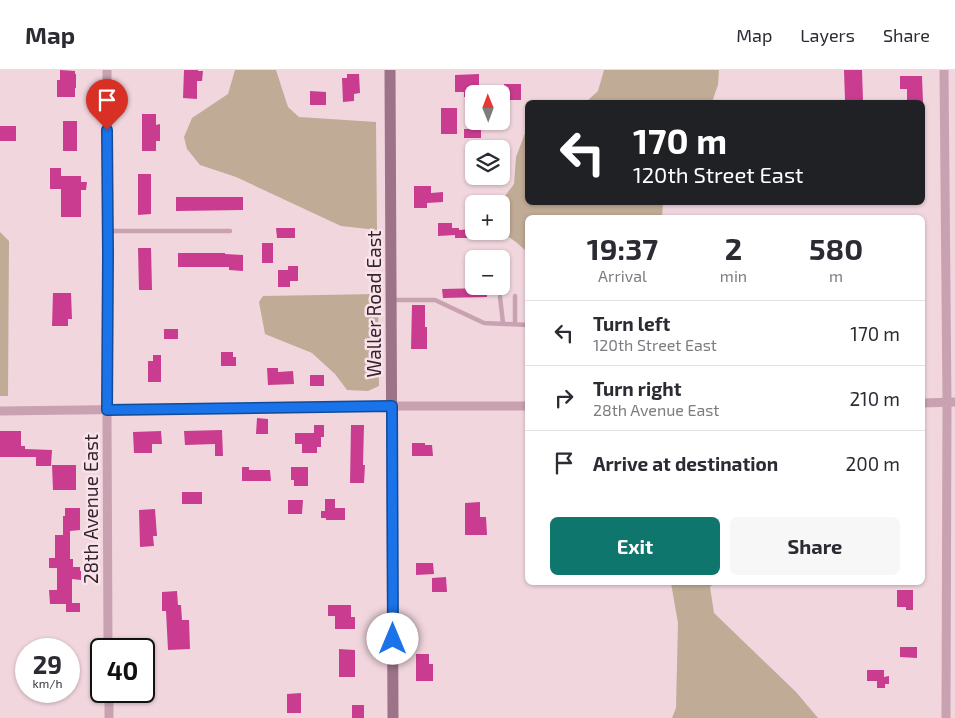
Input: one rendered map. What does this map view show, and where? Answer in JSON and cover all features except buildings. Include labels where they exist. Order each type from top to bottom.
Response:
[{"type":"street","name":"28th Avenue East","points":[[106,70],[108,638]]},
{"type":"street","name":"Waller Road East","points":[[390,70],[393,718]]},
{"type":"street","points":[[944,70],[951,402],[946,718]]},
{"type":"street","points":[[925,403],[951,402]]},
{"type":"street","points":[[0,411],[525,406]]},
{"type":"street","points":[[109,703],[109,718]]},
{"type":"lane","points":[[108,231],[230,231]]},
{"type":"lane","points":[[515,296],[515,324]]},
{"type":"lane","points":[[500,297],[503,323]]},
{"type":"lane","points":[[392,300],[435,300],[484,323],[525,324]]},
{"type":"shaded area","points":[[235,70],[276,70],[288,107],[299,117],[376,122],[377,230],[341,226],[236,177],[200,165],[187,149],[184,137],[192,118],[228,94]]},
{"type":"shaded area","points":[[604,70],[719,70],[718,85],[713,100],[588,100],[598,91]]},
{"type":"shaded area","points":[[525,133],[525,205],[663,205],[662,215],[525,215],[525,250],[510,238],[510,195],[506,195],[514,184],[516,157]]},
{"type":"shaded area","points":[[0,232],[9,241],[8,396],[0,396]]},
{"type":"shaded area","points":[[378,294],[379,386],[368,391],[347,390],[335,374],[312,353],[265,334],[259,302],[263,296]]},
{"type":"shaded area","points":[[671,585],[712,585],[710,587],[714,613],[796,692],[818,718],[672,718],[676,708],[678,623]]},
{"type":"route","points":[[107,130],[107,410],[392,406],[393,639]]}]
